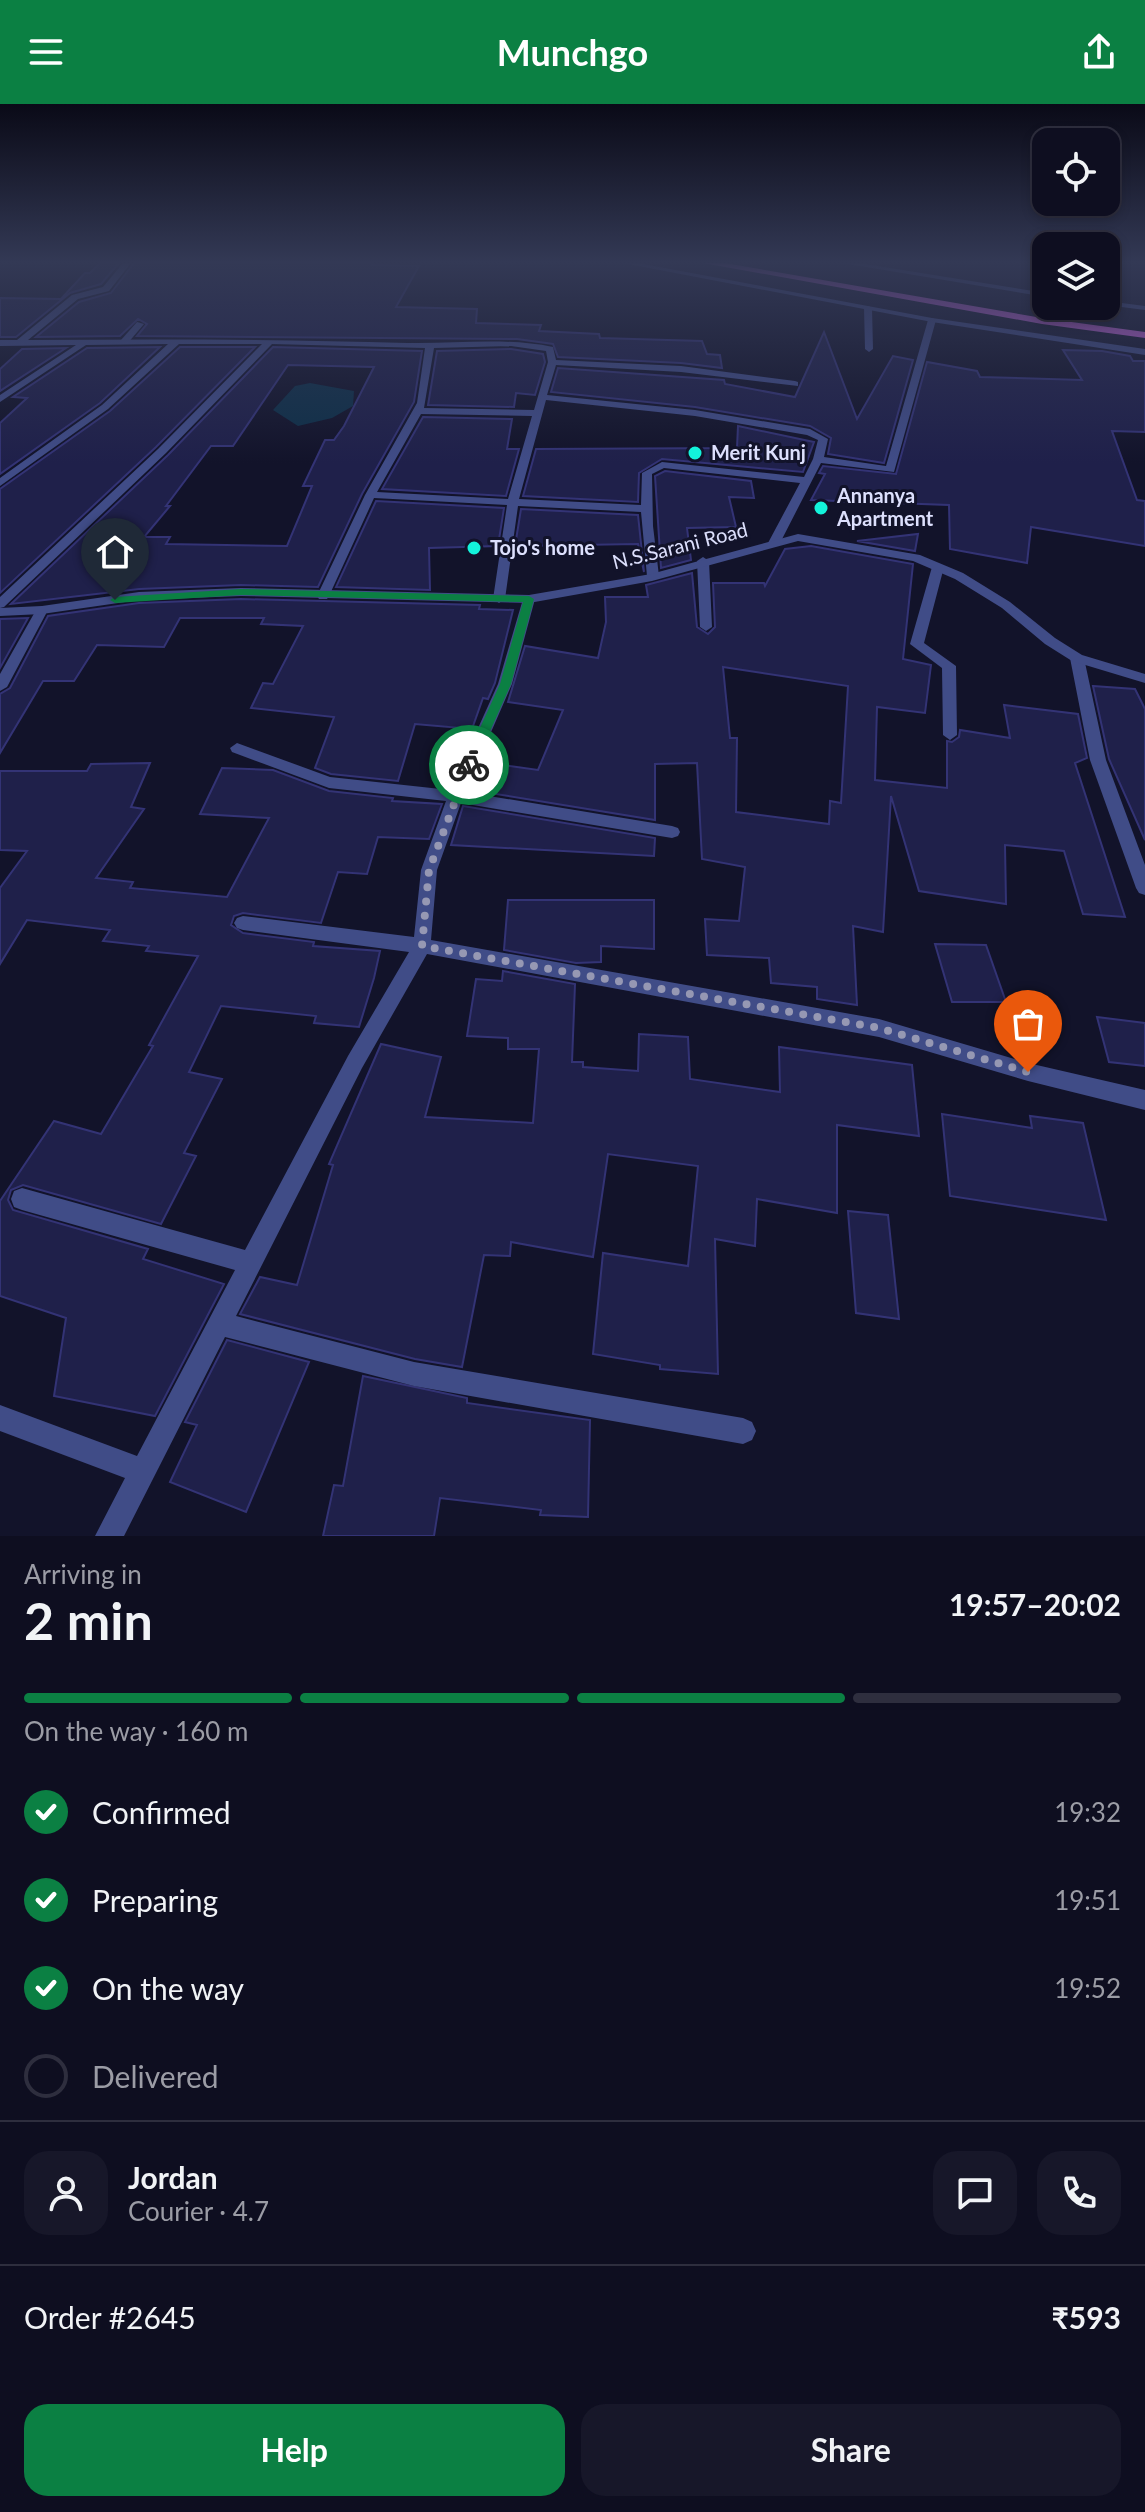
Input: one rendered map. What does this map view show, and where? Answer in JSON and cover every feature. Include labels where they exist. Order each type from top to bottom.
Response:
[{"type":"highway","points":[[1107,330],[1145,335]]},
{"type":"street","points":[[18,344],[35,330]]},
{"type":"street","points":[[124,342],[135,330]]},
{"type":"street","points":[[869,330],[869,349]]},
{"type":"street","points":[[818,459],[890,470],[929,330]]},
{"type":"street","points":[[997,330],[1145,352]]},
{"type":"street","points":[[0,483],[105,407],[177,341]]},
{"type":"street","points":[[0,343],[270,341],[430,346],[511,343],[550,349],[552,362],[514,504],[499,599]]},
{"type":"street","points":[[0,604],[162,451],[270,341]]},
{"type":"street","points":[[0,399],[83,344]]},
{"type":"street","points":[[323,596],[370,495],[418,411],[430,346]]},
{"type":"street","points":[[552,362],[681,369],[795,384]]},
{"type":"street","points":[[542,397],[695,413],[820,434],[823,439],[818,459],[774,543]]},
{"type":"street","points":[[418,411],[537,413]]},
{"type":"street","points":[[653,576],[647,473],[662,465],[806,480]]},
{"type":"street","points":[[370,495],[647,509]]},
{"type":"street","name":"N.S.Sarani Road","points":[[0,612],[42,610],[139,596],[241,592],[529,599],[653,576],[798,537],[916,558],[938,567],[982,589],[1077,658],[1145,679]]},
{"type":"street","points":[[703,561],[706,627]]},
{"type":"street","points":[[938,567],[917,644],[949,666],[950,735]]},
{"type":"street","points":[[109,1536],[355,1062],[422,946],[429,870],[455,796],[505,684],[529,599]]},
{"type":"street","points":[[0,687],[42,610]]},
{"type":"street","points":[[1077,658],[1098,760],[1145,888]]},
{"type":"street","points":[[237,748],[329,782],[455,796],[672,832]]},
{"type":"street","points":[[243,923],[422,946],[879,1028],[1028,1072],[1145,1100]]},
{"type":"street","points":[[22,1199],[250,1263]]},
{"type":"street","points":[[218,1323],[414,1374],[743,1431]]},
{"type":"street","points":[[0,1418],[142,1471]]},
{"type":"water","points":[[310,383],[354,391],[353,406],[332,418],[298,426],[273,410],[295,386]]},
{"type":"building","points":[[0,330],[25,330],[16,337],[0,337]]},
{"type":"building","points":[[45,330],[127,330],[120,336],[36,337]]},
{"type":"building","points":[[142,330],[539,330],[599,334],[600,338],[702,341],[707,354],[720,355],[722,368],[558,357],[553,344],[517,339],[137,336]]},
{"type":"building","points":[[824,332],[857,419],[893,356],[913,360],[884,463],[828,454],[831,438],[810,426],[695,407],[551,392],[558,368],[724,380],[725,384],[795,397]]},
{"type":"building","points":[[160,347],[100,403],[0,474],[0,423],[27,398],[13,397],[87,348]]},
{"type":"building","points":[[180,347],[255,347],[156,447],[0,593],[0,489],[110,411]]},
{"type":"building","points":[[273,347],[422,351],[414,402],[362,494],[318,587],[241,585],[139,589],[11,604],[168,455]],"holes":[[[288,365],[374,367],[344,426],[334,440],[325,440],[303,486],[312,486],[287,546],[166,544],[170,537],[144,537],[170,506],[166,506],[211,446],[233,446]]]},
{"type":"building","points":[[66,348],[0,391],[0,369],[22,349]]},
{"type":"building","points":[[511,349],[543,354],[545,362],[535,395],[516,393],[514,407],[428,405],[437,351]]},
{"type":"building","points":[[1063,350],[1102,351],[1130,356],[1133,361],[1145,361],[1145,432],[1112,431],[1137,500],[1145,501],[1145,546],[1031,527],[1027,563],[950,549],[949,505],[811,500],[825,474],[819,473],[823,466],[896,474],[927,362],[977,371],[980,377],[1082,380]]},
{"type":"building","points":[[423,417],[512,419],[507,449],[519,449],[506,496],[382,489]]},
{"type":"building","points":[[738,426],[814,442],[803,472],[662,459],[639,473],[638,502],[523,496],[536,449],[737,448]]},
{"type":"building","points":[[665,471],[751,481],[754,498],[729,497],[736,527],[687,528],[691,560],[661,568],[655,476]]},
{"type":"building","points":[[376,501],[504,508],[498,546],[429,548],[430,590],[336,587]]},
{"type":"building","points":[[521,509],[638,515],[644,572],[638,544],[515,546]]},
{"type":"building","points":[[918,534],[915,551],[857,541]]},
{"type":"building","points":[[811,546],[913,564],[903,659],[931,665],[925,713],[877,707],[875,780],[947,788],[947,741],[952,742],[959,737],[960,730],[1010,738],[1004,705],[1078,714],[1087,758],[1075,763],[1125,917],[1083,914],[1064,851],[1005,845],[1006,904],[919,891],[891,796],[883,932],[853,926],[857,1005],[817,999],[817,987],[771,983],[769,958],[707,955],[705,919],[739,921],[745,867],[702,859],[697,763],[655,764],[655,820],[471,790],[481,762],[538,770],[563,710],[508,702],[525,646],[598,658],[606,622],[605,597],[648,597],[646,585],[692,573],[697,627],[708,634],[715,627],[713,583],[764,583],[765,586],[785,549]],"holes":[[[723,667],[848,686],[841,803],[830,801],[829,824],[736,812],[737,738],[730,738]]]},
{"type":"building","points":[[241,599],[480,605],[479,609],[513,610],[495,683],[488,699],[483,698],[472,729],[415,724],[398,781],[331,774],[315,768],[334,717],[251,708],[263,683],[273,684],[303,626],[261,624],[264,618],[180,618],[164,647],[97,645],[74,681],[43,681],[0,753],[0,694],[10,688],[48,616],[139,603]]},
{"type":"building","points":[[28,618],[0,668],[0,619]]},
{"type":"building","points":[[1093,686],[1135,689],[1145,709],[1145,840],[1109,759]]},
{"type":"building","points":[[150,763],[131,807],[144,809],[96,878],[133,882],[130,888],[227,897],[269,818],[200,814],[222,768],[273,770],[329,791],[393,798],[392,801],[442,804],[429,839],[378,837],[367,874],[338,872],[321,923],[243,913],[234,916],[231,925],[243,933],[314,942],[313,946],[380,951],[374,978],[359,1027],[314,1023],[316,1016],[221,1006],[189,1072],[222,1079],[184,1153],[196,1156],[161,1224],[23,1185],[11,1190],[8,1200],[13,1210],[148,1249],[143,1259],[224,1284],[155,1416],[54,1396],[66,1318],[0,1296],[0,1201],[54,1121],[101,1134],[153,1046],[149,1045],[198,956],[146,951],[149,946],[103,941],[110,930],[27,920],[0,964],[0,888],[27,851],[0,850],[0,771],[87,771],[91,764]]},
{"type":"building","points":[[463,806],[655,838],[654,856],[451,845]]},
{"type":"building","points":[[508,900],[654,900],[654,949],[601,946],[601,962],[576,963],[504,950]]},
{"type":"building","points":[[935,944],[986,945],[1006,1002],[952,1002]]},
{"type":"building","points":[[503,971],[575,984],[572,1062],[583,1062],[583,1067],[638,1071],[639,1034],[688,1037],[690,1079],[780,1092],[779,1047],[912,1065],[919,1136],[837,1125],[837,1213],[757,1199],[755,1246],[715,1239],[718,1374],[660,1369],[660,1365],[593,1354],[603,1253],[688,1266],[698,1166],[608,1154],[593,1257],[511,1242],[510,1256],[484,1255],[462,1367],[415,1359],[240,1314],[260,1277],[297,1285],[333,1165],[329,1164],[381,1044],[441,1057],[425,1117],[533,1123],[539,1049],[508,1049],[508,1038],[467,1036],[476,979],[502,981]]},
{"type":"building","points":[[1097,1017],[1145,1023],[1145,1066],[1109,1062]]},
{"type":"building","points":[[942,1114],[1032,1128],[1030,1116],[1083,1123],[1106,1220],[950,1196]]},
{"type":"building","points":[[848,1211],[888,1215],[899,1319],[856,1313]]},
{"type":"building","points":[[227,1340],[309,1362],[246,1512],[170,1482],[197,1425],[185,1422]]},
{"type":"building","points":[[363,1376],[467,1398],[467,1403],[590,1420],[588,1517],[540,1515],[541,1510],[440,1498],[434,1536],[323,1536],[334,1485],[343,1486]]},
{"type":"way so far","points":[[469,765],[429,870],[422,946],[879,1028],[1028,1072]]},
{"type":"place","name":"Merit Kunj","points":[[695,453]]},
{"type":"place","name":"Annanya Apartment","points":[[821,508]]},
{"type":"place","name":"Tojo's home","points":[[474,548]]},
{"type":"route","points":[[115,600],[139,596],[241,592],[529,599],[505,684],[469,765]]}]
